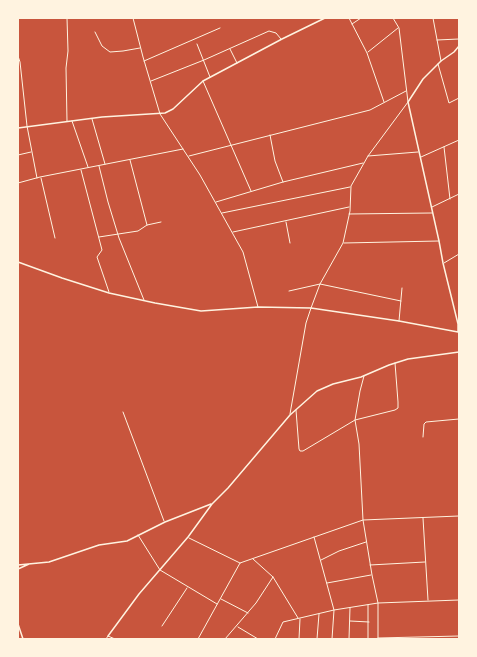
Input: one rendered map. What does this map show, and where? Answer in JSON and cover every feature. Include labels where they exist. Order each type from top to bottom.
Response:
[{"type":"street","points":[[67,18],[67,121]]},
{"type":"street","points":[[133,18],[140,48],[160,114],[188,157],[243,252],[258,307]]},
{"type":"street","points":[[18,128],[92,118],[160,114],[173,109],[203,81],[325,18]]},
{"type":"street","points":[[349,18],[367,53],[384,102]]},
{"type":"street","points":[[352,24],[361,18]]},
{"type":"street","points":[[18,262],[62,278],[109,292],[201,312],[258,307],[310,308],[399,321],[458,333],[459,324],[443,264],[432,207],[408,102],[398,28],[393,18]]},
{"type":"street","points":[[433,18],[441,61]]},
{"type":"street","points":[[144,61],[220,28]]},
{"type":"street","points":[[367,53],[398,28]]},
{"type":"street","points":[[150,81],[204,60],[270,31],[276,33],[282,39]]},
{"type":"street","points":[[95,32],[102,46],[110,52],[140,48]]},
{"type":"street","points":[[436,40],[459,39]]},
{"type":"street","points":[[197,44],[210,77]]},
{"type":"street","points":[[290,415],[306,323],[310,308],[320,284],[343,243],[350,207],[351,186],[368,156],[423,79],[459,46]]},
{"type":"street","points":[[230,49],[237,63]]},
{"type":"street","points":[[18,56],[27,126],[38,179]]},
{"type":"street","points":[[438,64],[449,103],[459,98]]},
{"type":"street","points":[[203,81],[232,145],[251,192]]},
{"type":"street","points":[[188,157],[370,110],[406,91]]},
{"type":"street","points":[[92,118],[105,164]]},
{"type":"street","points":[[72,120],[88,168]]},
{"type":"street","points":[[270,135],[275,161],[283,182]]},
{"type":"street","points":[[420,158],[459,140]]},
{"type":"street","points":[[444,147],[450,198]]},
{"type":"street","points":[[18,183],[38,179],[40,177],[183,149]]},
{"type":"street","points":[[18,154],[32,152]]},
{"type":"street","points":[[368,156],[419,152]]},
{"type":"street","points":[[130,160],[147,226]]},
{"type":"street","points":[[215,202],[283,182],[364,163]]},
{"type":"street","points":[[99,165],[118,234],[144,300]]},
{"type":"street","points":[[81,169],[102,250],[97,257],[109,292]]},
{"type":"street","points":[[40,177],[55,238]]},
{"type":"street","points":[[221,213],[351,186]]},
{"type":"street","points":[[432,207],[459,194]]},
{"type":"street","points":[[232,232],[350,207]]},
{"type":"street","points":[[349,214],[433,212]]},
{"type":"street","points":[[286,221],[290,242]]},
{"type":"street","points":[[99,237],[138,231],[147,226],[162,222]]},
{"type":"street","points":[[343,243],[439,241]]},
{"type":"street","points":[[443,264],[459,254]]},
{"type":"street","points":[[289,291],[320,284],[401,301]]},
{"type":"street","points":[[399,321],[402,288]]},
{"type":"street","points":[[106,639],[139,594],[188,538],[212,504],[228,488],[290,415],[323,388],[395,363],[421,356],[459,352]]},
{"type":"street","points":[[296,410],[300,451],[305,450],[355,420],[395,410],[398,408],[395,363]]},
{"type":"street","points":[[364,375],[355,420],[359,444],[363,520],[378,603],[378,639],[459,636]]},
{"type":"street","points":[[123,412],[165,522]]},
{"type":"street","points":[[423,437],[424,424],[426,422],[459,419]]},
{"type":"street","points":[[18,564],[49,562],[99,545],[126,541],[165,522],[212,504]]},
{"type":"street","points":[[198,639],[240,563],[363,520],[459,516]]},
{"type":"street","points":[[423,518],[428,601]]},
{"type":"street","points":[[138,535],[160,570],[217,604]]},
{"type":"street","points":[[314,536],[334,610],[332,639]]},
{"type":"street","points":[[188,538],[240,563]]},
{"type":"street","points":[[321,560],[339,551],[367,542]]},
{"type":"street","points":[[252,558],[273,577],[299,619],[299,639]]},
{"type":"street","points":[[370,565],[426,562]]},
{"type":"street","points":[[18,569],[30,563]]},
{"type":"street","points":[[327,584],[372,575]]},
{"type":"street","points":[[225,639],[248,613],[273,577]]},
{"type":"street","points":[[162,626],[188,587]]},
{"type":"street","points":[[220,598],[248,613]]},
{"type":"street","points":[[274,639],[282,622],[334,610],[378,603],[459,600]]},
{"type":"street","points":[[368,605],[368,639]]},
{"type":"street","points":[[349,639],[350,607]]},
{"type":"street","points":[[318,639],[319,614]]},
{"type":"street","points":[[349,621],[369,622]]},
{"type":"street","points":[[18,624],[23,639]]},
{"type":"street","points":[[237,626],[258,639]]},
{"type":"street","points":[[108,636],[114,639]]}]
